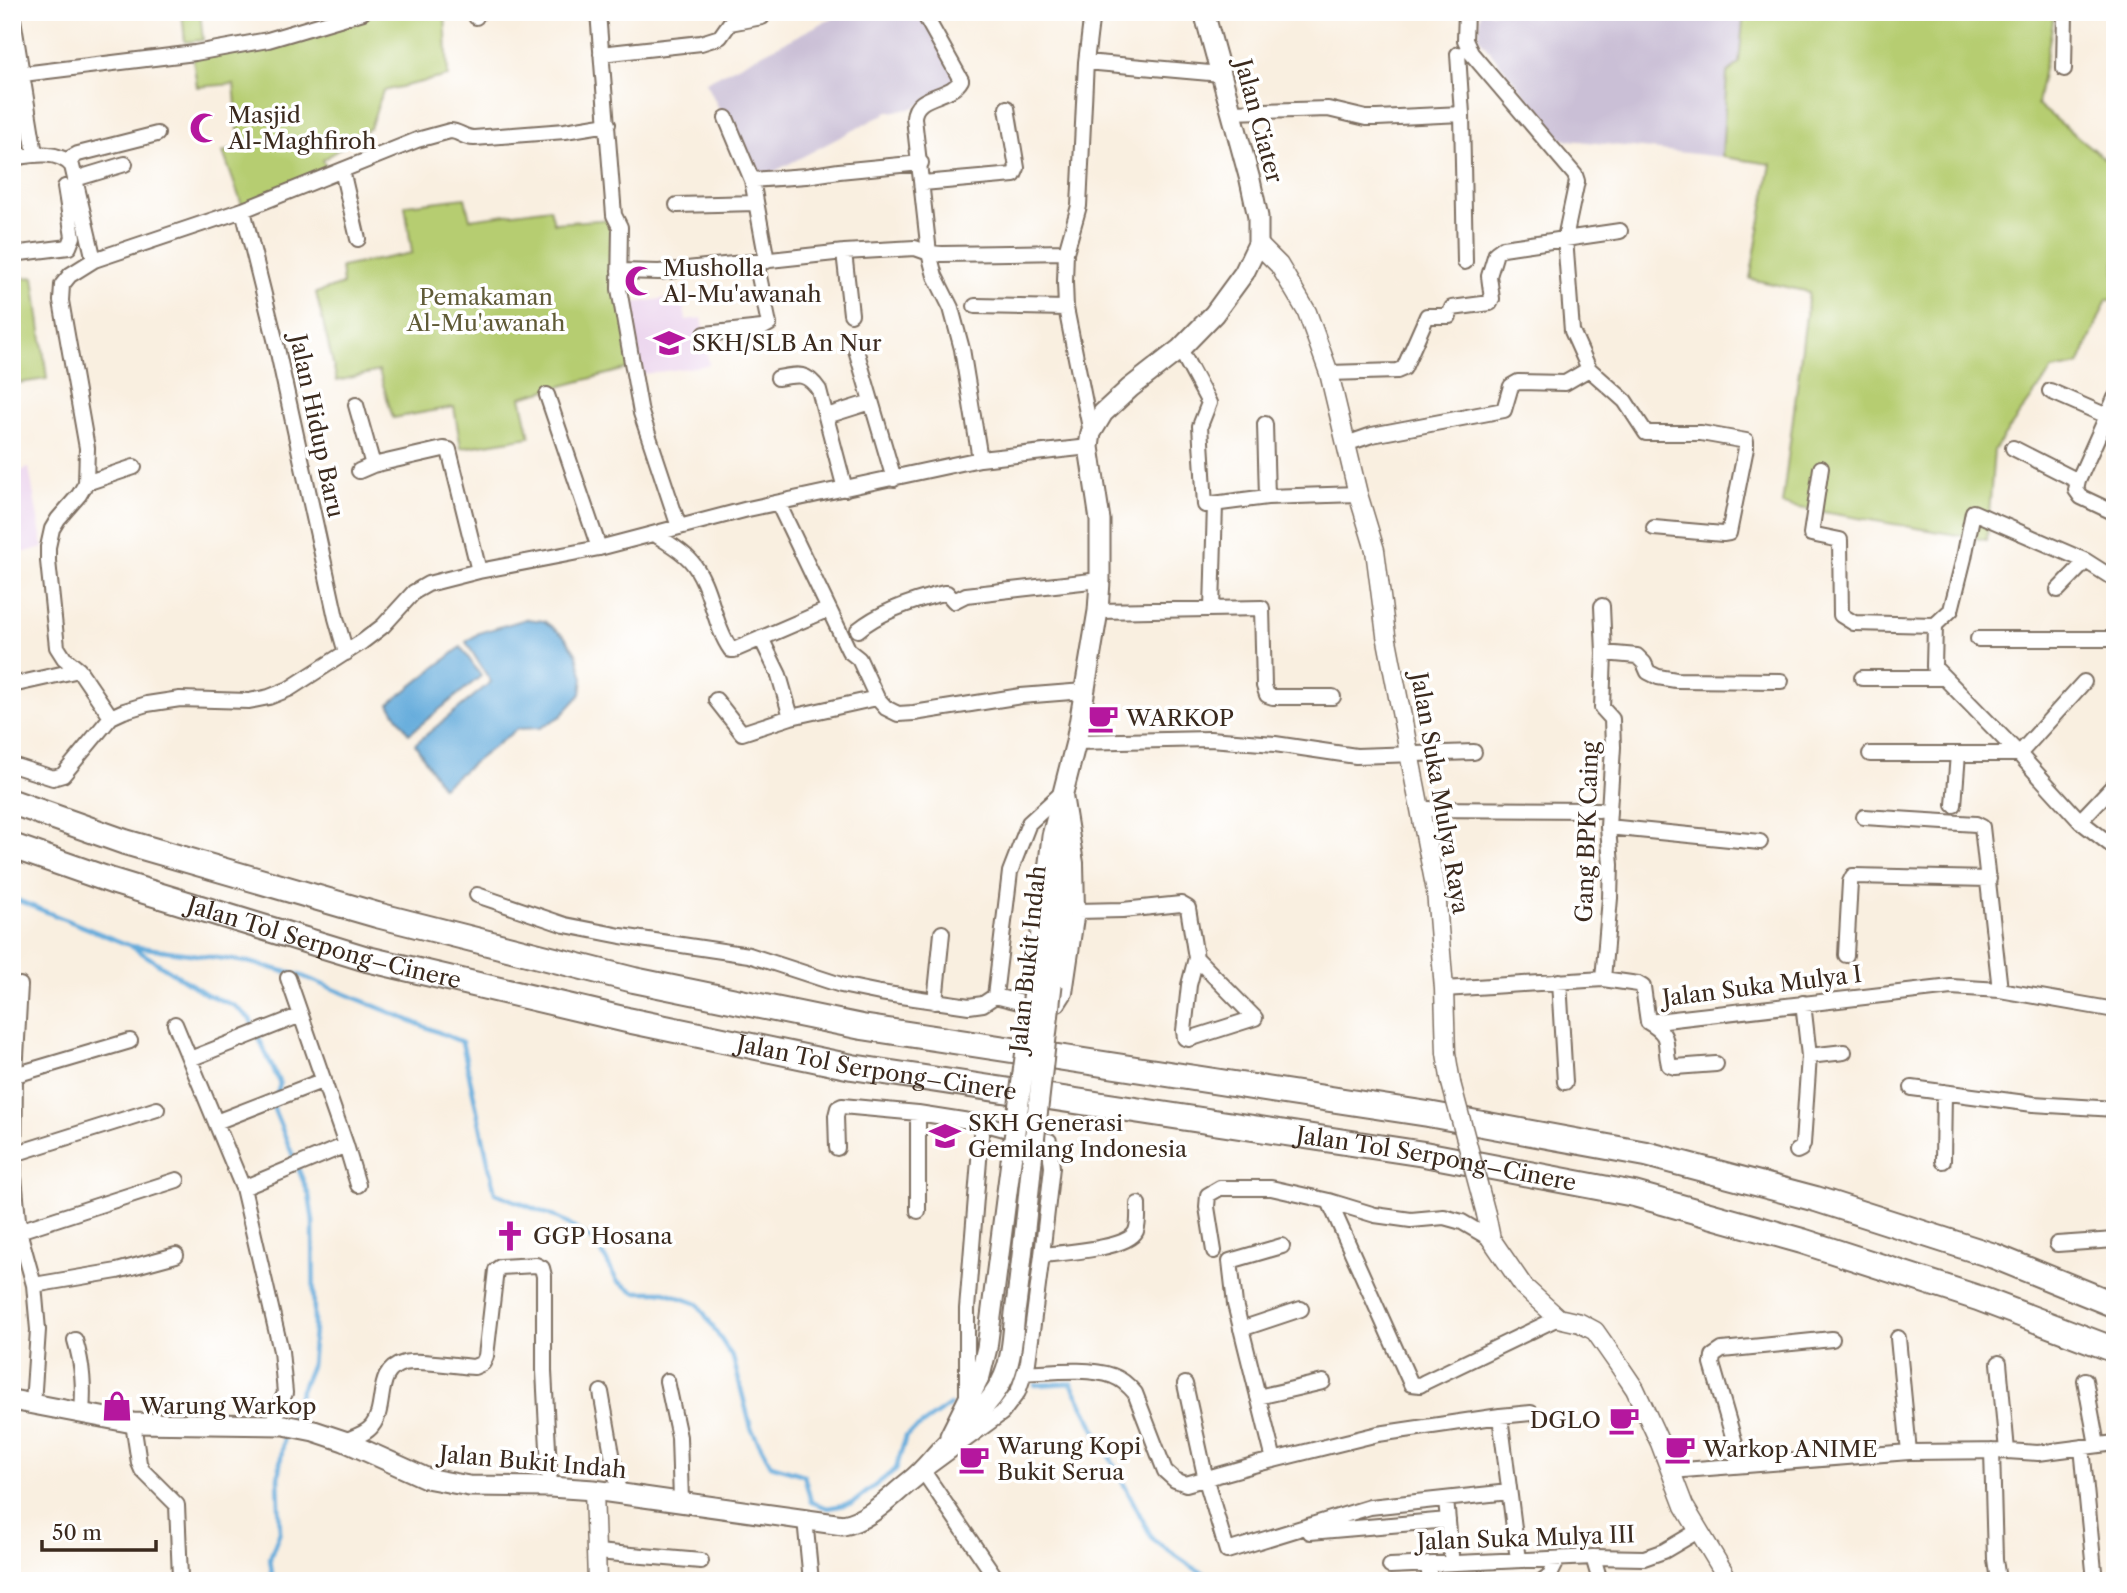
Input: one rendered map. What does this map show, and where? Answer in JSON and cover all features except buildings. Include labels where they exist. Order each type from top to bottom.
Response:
[{"type":"highway","name":"Jalan Tol Serpong–Cinere","points":[[12,802],[125,842],[377,915],[634,980],[862,1027],[1428,1114],[1646,1154],[1816,1199],[1994,1256],[2115,1304]]},
{"type":"highway","name":"Jalan Tol Serpong–Cinere","points":[[12,846],[112,881],[368,959],[628,1020],[852,1067],[1424,1154],[1634,1194],[1815,1245],[1978,1298],[2115,1350]]},
{"type":"main road","name":"Jalan Ciater","points":[[1204,12],[1258,217],[1258,244]]},
{"type":"main road","points":[[1090,440],[1103,413],[1180,349],[1214,314],[1244,273],[1258,244]]},
{"type":"main road","name":"Jalan Bukit Indah","points":[[946,1443],[980,1376],[987,1348],[1011,1161],[1043,984],[1060,930],[1064,791],[1076,742],[1098,611],[1100,580],[1100,520],[1090,440]]},
{"type":"main road","name":"Jalan Bukit Indah","points":[[12,1399],[133,1423],[283,1425],[344,1441],[426,1478],[469,1486],[550,1486],[594,1490],[805,1520],[852,1524],[923,1471],[946,1443],[972,1421],[992,1397],[1004,1376],[1020,1278],[1032,1160],[1043,984]]},
{"type":"street","points":[[23,74],[268,40],[363,12]]},
{"type":"street","points":[[598,12],[614,215],[620,227],[619,289],[641,413],[679,527]]},
{"type":"street","points":[[601,54],[701,43],[720,37],[730,23],[762,17],[764,12]]},
{"type":"street","points":[[923,12],[961,80],[957,86],[919,104],[915,111],[929,253],[935,276],[951,308],[962,349],[980,459]]},
{"type":"street","points":[[12,765],[53,778],[63,775],[111,718],[147,705],[180,699],[249,701],[289,689],[383,626],[414,592],[428,584],[479,571],[598,548],[778,503],[980,459],[1090,440],[1066,308],[1066,253],[1079,206],[1086,62],[1092,12]]},
{"type":"street","points":[[1466,12],[1465,40],[1471,53],[1575,175],[1577,181],[1565,238],[1572,331],[1589,369],[1625,401],[1646,433],[1701,433],[1745,441],[1746,448],[1729,533],[1654,528]]},
{"type":"street","points":[[2064,69],[2065,12]]},
{"type":"street","points":[[12,13],[35,154]]},
{"type":"street","points":[[1458,54],[1465,262]]},
{"type":"street","points":[[1086,62],[1221,74]]},
{"type":"street","points":[[923,183],[1014,175],[1017,168],[1007,108]]},
{"type":"street","points":[[1231,112],[1328,109],[1366,118],[1462,114]]},
{"type":"street","points":[[705,334],[762,328],[769,324],[752,180],[726,118]]},
{"type":"street","points":[[111,718],[79,670],[64,658],[57,648],[48,561],[52,530],[86,483],[87,448],[60,292],[70,275],[94,260],[243,210],[417,140],[450,131],[474,138],[565,131],[608,124]]},
{"type":"street","points":[[67,160],[78,154],[157,134]]},
{"type":"street","points":[[12,158],[35,154],[56,156],[67,160],[72,166],[70,183],[73,237],[68,247],[12,254]]},
{"type":"street","points":[[752,180],[920,163]]},
{"type":"street","points":[[70,183],[125,164]]},
{"type":"street","points":[[342,170],[358,239]]},
{"type":"street","points":[[70,183],[94,260]]},
{"type":"street","points":[[677,205],[756,203]]},
{"type":"street","name":"Jalan Hidup Baru","points":[[243,210],[346,653]]},
{"type":"street","points":[[1329,373],[1397,371],[1404,368],[1427,316],[1449,316],[1452,308],[1490,303],[1492,299],[1489,276],[1496,253],[1503,248],[1620,231]]},
{"type":"street","name":"Jalan Suka Mulya Raya","points":[[1258,244],[1279,265],[1307,312],[1329,373],[1358,494],[1375,550],[1386,635],[1437,891],[1446,1053],[1451,1083],[1491,1239],[1524,1287],[1558,1318],[1587,1327],[1601,1338],[1635,1390],[1684,1506],[1729,1581]]},
{"type":"street","points":[[620,271],[659,272],[844,252],[915,248],[929,253],[1066,253]]},
{"type":"street","points":[[844,252],[851,314]]},
{"type":"street","points":[[975,306],[1066,308]]},
{"type":"street","points":[[854,343],[894,479]]},
{"type":"street","points":[[1180,349],[1209,403],[1200,426],[1205,505],[1267,497],[1358,494]]},
{"type":"street","points":[[1346,444],[1372,435],[1504,410],[1511,386],[1518,382],[1565,383],[1589,369]]},
{"type":"street","points":[[778,377],[795,374],[813,381],[818,390],[845,489]]},
{"type":"street","points":[[2050,391],[2108,424]]},
{"type":"street","points":[[547,395],[598,548]]},
{"type":"street","points":[[2115,398],[2108,424],[2078,481],[2076,490],[2081,497],[2115,513]]},
{"type":"street","points":[[833,414],[871,402]]},
{"type":"street","points":[[356,405],[366,468],[443,449],[449,450],[479,571]]},
{"type":"street","points":[[1265,424],[1267,497]]},
{"type":"street","points":[[2013,448],[2078,481]]},
{"type":"street","points":[[86,483],[134,467]]},
{"type":"street","points":[[1821,468],[1811,534],[1840,540],[1841,614],[1854,623],[1935,625],[1951,610],[1973,512],[2115,576]]},
{"type":"street","points":[[778,503],[849,651],[859,659],[877,698],[886,708],[898,714],[914,713],[991,699],[1084,691]]},
{"type":"street","points":[[1212,609],[1215,504]]},
{"type":"street","points":[[655,534],[681,552],[698,572],[730,650],[829,609]]},
{"type":"street","points":[[2058,590],[2086,561]]},
{"type":"street","points":[[858,630],[874,618],[945,592],[954,601],[965,595],[1100,580]]},
{"type":"street","name":"Gang BPK Caing","points":[[1602,606],[1602,708],[1612,719],[1613,735],[1608,827],[1610,898],[1603,979]]},
{"type":"street","points":[[1098,611],[1262,608],[1267,695],[1333,697]]},
{"type":"street","points":[[1935,625],[1934,667],[2080,821],[2115,848]]},
{"type":"street","points":[[761,638],[779,676],[791,717]]},
{"type":"street","points":[[1978,639],[2115,639]]},
{"type":"street","points":[[1604,653],[1637,656],[1648,673],[1676,680],[1781,681]]},
{"type":"street","points":[[12,685],[79,670]]},
{"type":"street","points":[[1862,678],[1945,678]]},
{"type":"street","points":[[1870,754],[2018,754],[2084,682]]},
{"type":"street","points":[[716,700],[742,733],[791,717],[877,698]]},
{"type":"street","points":[[1076,742],[1210,739],[1275,744],[1346,755],[1474,752]]},
{"type":"street","points":[[1954,805],[1958,754]]},
{"type":"street","points":[[2080,821],[2115,784]]},
{"type":"street","points":[[477,895],[565,925],[749,955],[841,985],[969,1006],[983,1004],[995,996],[1031,1005],[1058,1004],[1065,993],[1077,911],[1076,863],[1064,791]]},
{"type":"street","points":[[995,996],[1010,872],[1029,822],[1064,791]]},
{"type":"street","points":[[1420,809],[1599,810]]},
{"type":"street","points":[[1864,817],[1976,824],[1982,827],[2000,990]]},
{"type":"street","points":[[1608,827],[1760,842]]},
{"type":"street","points":[[1846,955],[1850,881],[1853,876],[1989,879]]},
{"type":"street","points":[[1077,911],[1184,905],[1188,908],[1196,958],[1189,985],[1185,1038],[1255,1018],[1196,958]]},
{"type":"street","points":[[935,1002],[942,933]]},
{"type":"street","points":[[288,978],[358,1185]]},
{"type":"street","name":"Jalan Suka Mulya I","points":[[1444,989],[1603,979],[1638,984],[1643,987],[1648,1022],[1951,987],[2000,990],[2115,1010]]},
{"type":"street","points":[[1559,981],[1565,1082]]},
{"type":"street","points":[[20,985],[15,1074],[14,1176],[16,1233],[34,1285],[38,1330],[33,1404]]},
{"type":"street","points":[[1797,1151],[1803,1144],[1809,1056],[1803,1003]]},
{"type":"street","points":[[190,1059],[301,1015]]},
{"type":"street","points":[[1648,1022],[1664,1035],[1669,1065],[1675,1067],[1716,1064]]},
{"type":"street","points":[[175,1024],[243,1188],[281,1351],[285,1376],[283,1425]]},
{"type":"street","points":[[15,1074],[130,1041]]},
{"type":"street","points":[[1809,1056],[1844,1052]]},
{"type":"street","points":[[216,1122],[324,1080]]},
{"type":"street","points":[[1912,1088],[2033,1104],[2115,1109]]},
{"type":"street","points":[[1943,1161],[1944,1092]]},
{"type":"street","points":[[836,1148],[836,1112],[842,1106],[918,1113],[982,1123],[1049,1141],[1052,1167],[1042,1255],[1028,1362],[1018,1392],[1002,1413],[923,1471],[998,1581]]},
{"type":"street","points":[[14,1154],[157,1110]]},
{"type":"street","points":[[918,1113],[918,1211]]},
{"type":"street","points":[[967,1399],[967,1309],[982,1123]]},
{"type":"street","points":[[243,1188],[346,1145]]},
{"type":"street","points":[[16,1233],[177,1180]]},
{"type":"street","points":[[1214,1251],[1207,1207],[1208,1195],[1212,1191],[1231,1187],[1271,1188],[1375,1215],[1411,1220],[1444,1217],[1462,1222],[1491,1239]]},
{"type":"street","points":[[1329,1202],[1411,1384],[1420,1385],[1558,1318]]},
{"type":"street","points":[[1042,1255],[1102,1247],[1129,1239],[1136,1231],[1139,1204]]},
{"type":"street","points":[[2057,1244],[2115,1240]]},
{"type":"street","points":[[1275,1460],[1235,1304],[1230,1261],[1282,1246]]},
{"type":"street","points":[[34,1285],[117,1271],[176,1255]]},
{"type":"street","points":[[344,1441],[366,1432],[374,1424],[384,1379],[392,1368],[406,1362],[474,1367],[482,1363],[486,1356],[496,1270],[499,1267],[536,1265],[542,1268],[544,1276],[544,1371],[550,1486]]},
{"type":"street","points":[[1241,1329],[1301,1309]]},
{"type":"street","points":[[1898,1338],[1909,1452]]},
{"type":"street","points":[[1741,1464],[1712,1364],[1713,1356],[1722,1350],[1832,1339]]},
{"type":"street","points":[[75,1340],[84,1382],[82,1413]]},
{"type":"street","points":[[1999,1363],[2007,1451]]},
{"type":"street","points":[[1024,1373],[1088,1372],[1113,1376],[1126,1383],[1135,1393],[1166,1471],[1175,1480],[1186,1484],[1378,1434],[1531,1413]]},
{"type":"street","points":[[2085,1380],[2095,1581]]},
{"type":"street","points":[[667,1381],[679,1437],[681,1501]]},
{"type":"street","points":[[1258,1396],[1323,1381]]},
{"type":"street","points":[[1185,1384],[1206,1480],[1227,1551],[1370,1507],[1509,1492]]},
{"type":"street","points":[[601,1392],[619,1493]]},
{"type":"street","points":[[1500,1416],[1517,1552]]},
{"type":"street","points":[[133,1423],[142,1470],[177,1505],[180,1577],[177,1581]]},
{"type":"street","points":[[1671,1471],[1909,1452],[2038,1453],[2115,1443]]},
{"type":"street","points":[[1992,1451],[1998,1581]]},
{"type":"street","points":[[594,1490],[597,1581]]},
{"type":"street","points":[[1446,1499],[1451,1555]]},
{"type":"street","points":[[805,1520],[811,1581]]},
{"type":"street","points":[[1279,1535],[1448,1520]]},
{"type":"street","name":"Jalan Suka Mulya III","points":[[1390,1566],[1593,1557],[1644,1558],[1664,1551],[1698,1531]]},
{"type":"street","points":[[597,1552],[701,1561]]},
{"type":"street","points":[[1593,1557],[1600,1581]]},
{"type":"street","points":[[1542,1581],[1550,1575],[1558,1559]]},
{"type":"street","points":[[1428,1564],[1430,1581]]},
{"type":"shaded area","points":[[844,12],[922,12],[960,85],[910,109],[888,112],[754,182],[706,82]]},
{"type":"shaded area","points":[[1480,12],[1744,12],[1739,63],[1727,73],[1722,157],[1561,139],[1479,38]]},
{"type":"shaded area","name":"SKH/SLB An Nur","points":[[682,296],[686,320],[702,318],[709,365],[636,375],[626,304]]},
{"type":"shaded area","points":[[29,468],[43,547],[12,556],[12,474]]},
{"type":"green space","points":[[182,12],[200,12],[203,40],[185,42]]},
{"type":"green space","points":[[375,12],[445,12],[448,76],[383,91],[370,128],[323,160],[328,171],[242,205],[223,152],[240,148],[234,84],[197,87],[193,59]]},
{"type":"green space","points":[[1744,12],[2055,12],[2037,104],[2115,167],[2115,302],[2107,299],[2079,365],[2052,370],[1994,450],[1987,540],[1782,505],[1809,292],[1750,279],[1771,164],[1722,157],[1727,73],[1739,63]]},
{"type":"green space","name":"Pemakaman Al-Mu'awanah","points":[[465,198],[470,219],[550,208],[554,223],[614,219],[630,368],[521,397],[530,437],[461,448],[454,407],[393,418],[379,371],[337,381],[316,293],[343,284],[341,267],[412,253],[405,205]]},
{"type":"green space","points":[[34,277],[47,379],[12,384],[12,279]]},
{"type":"water","points":[[526,619],[544,621],[565,637],[577,655],[583,678],[581,694],[561,716],[540,728],[517,729],[442,787],[415,744],[491,682],[466,642],[479,633]]},
{"type":"water","points":[[461,647],[481,676],[409,734],[389,704]]},
{"type":"waterway","points":[[12,898],[131,946],[206,994],[235,1006],[250,1019],[280,1084],[277,1094]]},
{"type":"waterway","points":[[131,946],[248,962],[302,976],[462,1042],[495,1193],[560,1219],[597,1243],[617,1281],[635,1292],[665,1292],[698,1304],[733,1358],[751,1428],[771,1465],[804,1475],[811,1502],[828,1508],[853,1503],[896,1469],[906,1436],[950,1405]]},
{"type":"waterway","points":[[275,1103],[273,1107],[309,1195],[313,1221],[314,1329],[311,1366],[288,1422]]},
{"type":"waterway","points":[[1035,1385],[1071,1383],[1153,1540],[1197,1570],[1226,1581]]},
{"type":"waterway","points":[[273,1581],[270,1558],[280,1531],[278,1478],[285,1430]]},
{"type":"place","name":"Masjid Al-Maghfiroh","points":[[205,128]]},
{"type":"place","name":"Musholla Al-Mu'awanah","points":[[640,281]]},
{"type":"place","name":"SKH/SLB An Nur","points":[[669,343]]},
{"type":"place","name":"WARKOP","points":[[1103,718]]},
{"type":"place","name":"SKH Generasi Gemilang Indonesia","points":[[945,1136]]},
{"type":"place","name":"GGP Hosana","points":[[510,1236]]},
{"type":"place","name":"Warung Warkop","points":[[117,1406]]},
{"type":"place","name":"DGLO","points":[[1624,1420]]},
{"type":"place","name":"Warkop ANIME","points":[[1680,1449]]},
{"type":"place","name":"Warung Kopi Bukit Serua","points":[[974,1459]]}]
